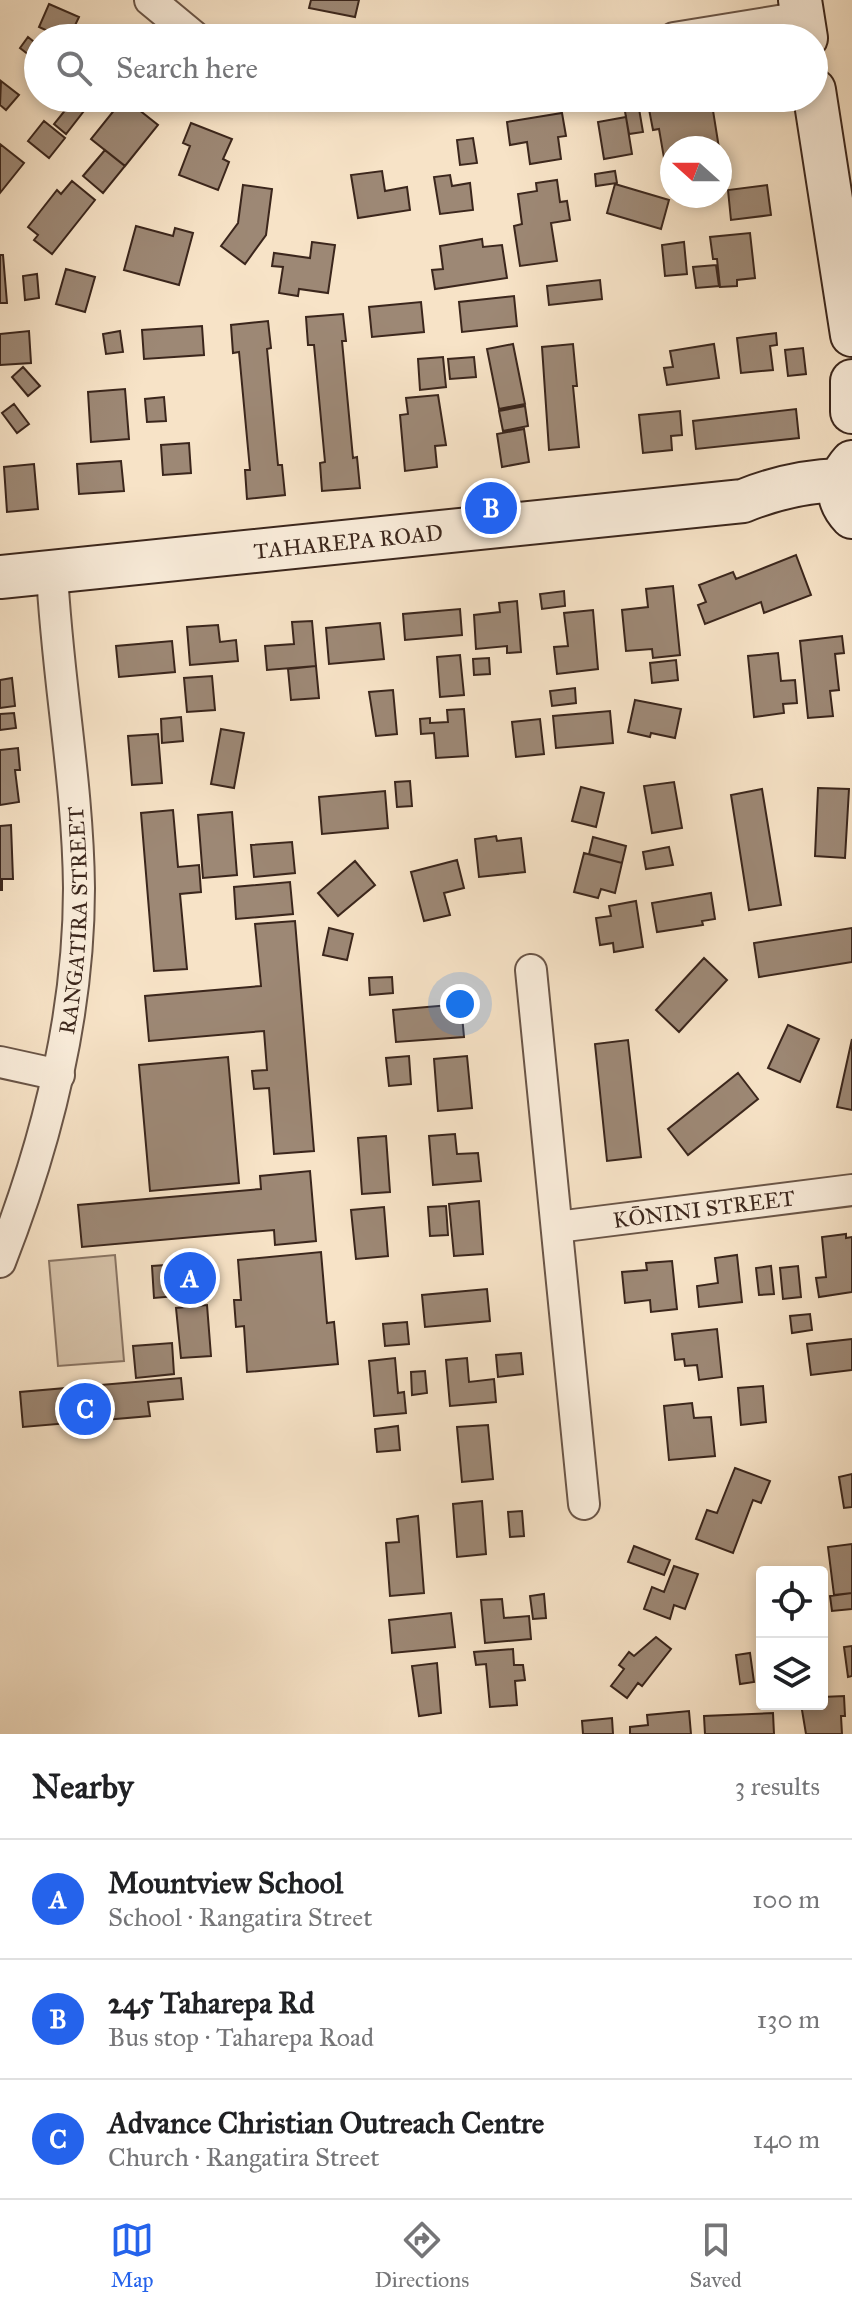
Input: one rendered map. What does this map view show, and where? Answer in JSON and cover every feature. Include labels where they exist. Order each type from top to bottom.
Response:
[{"type":"street","points":[[150,0],[179,24]]},
{"type":"street","points":[[764,24],[803,18]]},
{"type":"street","points":[[817,112],[852,335]]},
{"type":"street","points":[[852,381],[852,412]]},
{"type":"street","name":"TAHAREPA ROAD","points":[[0,577],[743,501],[773,489],[847,491]]},
{"type":"street","name":"RANGATIRA STREET","points":[[0,1262],[35,1166],[59,1075],[75,963],[79,888],[75,816],[52,572]]},
{"type":"street","points":[[531,970],[584,1504]]},
{"type":"street","points":[[0,1062],[59,1075]]},
{"type":"street","name":"KŌNINI STREET","points":[[557,1227],[852,1190]]},
{"type":"shaded area","points":[[115,1255],[124,1361],[58,1366],[49,1261]]},
{"type":"building","points":[[311,0],[359,0],[355,17],[309,8]]},
{"type":"building","points":[[49,4],[79,17],[76,24],[40,24]]},
{"type":"building","points":[[1,81],[19,95],[6,110],[0,105]]},
{"type":"building","points":[[64,112],[83,112],[66,134],[54,124]]},
{"type":"building","points":[[113,112],[142,112],[158,125],[125,166],[91,139]]},
{"type":"building","points":[[625,112],[640,112],[643,132],[629,134]]},
{"type":"building","points":[[650,112],[713,112],[717,136],[660,136],[659,129],[653,130]]},
{"type":"building","points":[[562,113],[566,136],[558,137],[561,159],[530,164],[527,142],[510,145],[507,122]]},
{"type":"building","points":[[626,117],[632,154],[604,159],[598,122]]},
{"type":"building","points":[[44,121],[65,138],[49,158],[28,141]]},
{"type":"building","points":[[191,123],[232,139],[223,159],[229,162],[218,190],[179,175],[190,146],[183,143]]},
{"type":"building","points":[[473,138],[477,163],[460,165],[457,140]]},
{"type":"building","points":[[0,144],[24,163],[0,193]]},
{"type":"building","points":[[105,150],[125,166],[103,193],[83,176]]},
{"type":"building","points":[[382,171],[385,191],[407,187],[410,210],[358,218],[351,175]]},
{"type":"building","points":[[615,171],[617,183],[596,186],[595,174]]},
{"type":"building","points":[[450,175],[452,186],[470,183],[473,210],[440,214],[434,177]]},
{"type":"building","points":[[557,180],[560,202],[567,201],[570,220],[551,223],[557,261],[520,266],[514,226],[522,224],[518,194],[537,191],[536,183]]},
{"type":"building","points":[[72,181],[95,200],[52,254],[34,240],[38,235],[28,227],[57,190],[61,194]]},
{"type":"building","points":[[615,184],[660,197],[660,208],[667,208],[661,229],[607,213]]},
{"type":"building","points":[[243,185],[272,189],[266,235],[245,264],[221,246],[238,223]]},
{"type":"building","points":[[767,185],[771,215],[731,220],[732,189]]},
{"type":"building","points":[[136,226],[173,236],[175,228],[193,233],[179,285],[124,270]]},
{"type":"building","points":[[750,233],[755,278],[737,280],[737,286],[720,287],[717,259],[713,259],[710,237]]},
{"type":"building","points":[[482,239],[483,247],[502,245],[507,278],[435,289],[432,270],[443,269],[440,246]]},
{"type":"building","points":[[312,242],[335,245],[328,293],[299,289],[298,296],[279,293],[283,267],[272,266],[274,253],[310,258]]},
{"type":"building","points":[[684,242],[687,274],[665,276],[662,245]]},
{"type":"building","points":[[0,255],[3,255],[7,303],[0,303]]},
{"type":"building","points":[[716,265],[719,286],[696,288],[693,267]]},
{"type":"building","points":[[66,269],[95,277],[85,312],[56,304]]},
{"type":"building","points":[[37,274],[39,298],[25,300],[23,276]]},
{"type":"building","points":[[600,280],[602,299],[549,305],[547,286]]},
{"type":"building","points":[[514,296],[517,326],[462,332],[459,302]]},
{"type":"building","points":[[421,302],[424,332],[372,337],[369,307]]},
{"type":"building","points":[[343,314],[346,341],[342,341],[353,458],[357,457],[360,488],[322,491],[320,463],[325,462],[314,345],[308,345],[306,317]]},
{"type":"building","points":[[268,321],[271,348],[267,349],[278,465],[282,465],[285,495],[247,499],[245,470],[250,470],[239,352],[233,353],[231,325]]},
{"type":"building","points":[[202,326],[204,355],[144,359],[142,330]]},
{"type":"building","points":[[29,331],[31,363],[0,365],[0,334]]},
{"type":"building","points":[[120,331],[123,352],[106,354],[103,334]]},
{"type":"building","points":[[776,333],[777,345],[770,346],[773,370],[741,373],[737,338]]},
{"type":"building","points":[[513,344],[525,404],[499,409],[487,349]]},
{"type":"building","points":[[573,344],[577,386],[573,386],[579,447],[549,450],[542,347]]},
{"type":"building","points":[[714,344],[719,378],[667,385],[664,368],[673,367],[670,351]]},
{"type":"building","points":[[803,348],[806,374],[788,376],[785,350]]},
{"type":"building","points":[[443,357],[446,387],[420,390],[418,359]]},
{"type":"building","points":[[474,357],[476,377],[450,379],[448,359]]},
{"type":"building","points":[[23,367],[40,386],[28,396],[12,377]]},
{"type":"building","points":[[125,389],[129,439],[91,442],[88,392]]},
{"type":"building","points":[[438,395],[446,445],[435,446],[437,467],[405,471],[400,415],[408,414],[406,398]]},
{"type":"building","points":[[164,397],[166,421],[147,422],[145,399]]},
{"type":"building","points":[[14,404],[29,424],[17,433],[2,413]]},
{"type":"building","points":[[525,406],[528,426],[503,431],[499,411]]},
{"type":"building","points":[[796,409],[799,438],[696,449],[693,421]]},
{"type":"building","points":[[680,411],[682,435],[671,436],[672,450],[643,453],[639,415]]},
{"type":"building","points":[[524,429],[529,462],[502,467],[497,434]]},
{"type":"building","points":[[189,443],[191,473],[163,475],[161,445]]},
{"type":"building","points":[[121,461],[124,491],[79,494],[77,464]]},
{"type":"building","points":[[34,464],[38,509],[7,512],[4,467]]},
{"type":"building","points":[[796,555],[811,595],[764,613],[761,602],[705,624],[698,605],[706,602],[699,585],[733,572],[736,579]]},
{"type":"building","points":[[673,586],[680,655],[653,658],[652,649],[626,651],[622,610],[648,607],[646,589]]},
{"type":"building","points":[[564,591],[565,606],[542,609],[540,594]]},
{"type":"building","points":[[517,601],[521,652],[507,653],[507,646],[476,649],[474,615],[500,612],[499,603]]},
{"type":"building","points":[[460,609],[462,635],[405,640],[403,614]]},
{"type":"building","points":[[593,610],[598,669],[557,674],[554,647],[568,646],[564,613]]},
{"type":"building","points":[[312,621],[316,666],[267,670],[265,646],[294,644],[292,622]]},
{"type":"building","points":[[380,623],[384,659],[329,664],[326,628]]},
{"type":"building","points":[[218,625],[220,642],[236,640],[238,661],[190,665],[187,627]]},
{"type":"building","points":[[842,636],[844,653],[835,654],[839,690],[830,691],[833,716],[808,718],[800,641]]},
{"type":"building","points":[[172,641],[175,672],[119,677],[116,646]]},
{"type":"building","points":[[778,653],[781,681],[795,680],[797,703],[783,704],[784,713],[754,717],[748,656]]},
{"type":"building","points":[[460,655],[464,695],[440,697],[437,657]]},
{"type":"building","points":[[489,658],[490,674],[474,675],[473,659]]},
{"type":"building","points":[[676,660],[678,680],[652,683],[650,663]]},
{"type":"building","points":[[316,666],[319,698],[291,700],[288,669]]},
{"type":"building","points":[[212,676],[215,710],[187,712],[184,678]]},
{"type":"building","points":[[12,678],[15,706],[0,708],[0,680]]},
{"type":"building","points":[[575,688],[576,703],[552,706],[550,691]]},
{"type":"building","points":[[393,690],[397,734],[376,736],[369,692]]},
{"type":"building","points":[[635,700],[681,709],[675,738],[628,732]]},
{"type":"building","points":[[464,709],[468,756],[436,758],[434,733],[421,734],[420,719],[430,718],[430,723],[448,722],[447,710]]},
{"type":"building","points":[[610,711],[613,743],[556,748],[553,716]]},
{"type":"building","points":[[14,713],[16,728],[0,730],[0,714]]},
{"type":"building","points":[[181,717],[183,741],[162,743],[161,719]]},
{"type":"building","points":[[540,719],[544,754],[516,757],[512,722]]},
{"type":"building","points":[[221,729],[244,733],[234,788],[211,784]]},
{"type":"building","points":[[158,734],[162,783],[132,785],[128,736]]},
{"type":"building","points":[[18,748],[20,770],[15,770],[19,802],[0,805],[0,750]]},
{"type":"building","points":[[410,781],[412,806],[397,807],[395,782]]},
{"type":"building","points":[[674,782],[682,828],[652,833],[644,786]]},
{"type":"building","points":[[581,787],[604,793],[596,827],[572,821]]},
{"type":"building","points":[[818,788],[849,789],[845,858],[815,856]]},
{"type":"building","points":[[762,789],[781,905],[749,910],[731,795]]},
{"type":"building","points":[[385,791],[388,828],[322,834],[319,797]]},
{"type":"building","points":[[173,810],[178,867],[199,865],[201,892],[180,894],[187,969],[154,971],[141,813]]},
{"type":"building","points":[[232,812],[237,875],[203,878],[198,815]]},
{"type":"building","points":[[11,825],[13,879],[2,879],[0,890],[0,826]]},
{"type":"building","points":[[496,836],[497,841],[521,838],[525,872],[479,877],[475,839]]},
{"type":"building","points":[[593,837],[626,846],[622,863],[589,854]]},
{"type":"building","points":[[292,842],[295,873],[254,877],[251,845]]},
{"type":"building","points":[[669,847],[673,865],[646,869],[643,852]]},
{"type":"building","points":[[584,853],[622,863],[615,893],[601,889],[598,898],[574,892]]},
{"type":"building","points":[[457,860],[464,888],[444,893],[450,915],[424,921],[411,872]]},
{"type":"building","points":[[355,861],[375,885],[338,916],[318,893]]},
{"type":"building","points":[[290,882],[293,914],[236,919],[234,887]]},
{"type":"building","points":[[711,893],[715,919],[702,921],[703,925],[657,932],[652,903]]},
{"type":"building","points":[[636,901],[643,947],[614,952],[613,943],[600,945],[596,918],[611,916],[609,906]]},
{"type":"building","points":[[295,921],[314,1151],[274,1154],[269,1088],[254,1089],[252,1071],[267,1070],[264,1031],[149,1041],[145,996],[261,986],[255,924]]},
{"type":"building","points":[[329,928],[353,934],[347,960],[323,955]]},
{"type":"building","points":[[852,928],[852,962],[759,977],[754,943]]},
{"type":"building","points":[[704,958],[727,980],[679,1032],[656,1010]]},
{"type":"building","points":[[392,977],[393,993],[370,995],[369,978]]},
{"type":"building","points":[[461,1004],[464,1037],[396,1042],[393,1010]]},
{"type":"building","points":[[788,1025],[819,1039],[800,1082],[768,1068]]},
{"type":"building","points":[[852,1039],[852,1110],[837,1107]]},
{"type":"building","points":[[628,1040],[641,1157],[607,1161],[595,1044]]},
{"type":"building","points":[[409,1056],[411,1084],[389,1086],[386,1058]]},
{"type":"building","points":[[467,1056],[472,1108],[438,1111],[434,1059]]},
{"type":"building","points":[[228,1057],[239,1183],[150,1191],[139,1065]]},
{"type":"building","points":[[738,1073],[758,1099],[688,1155],[668,1129]]},
{"type":"building","points":[[455,1134],[457,1154],[478,1153],[481,1181],[433,1185],[429,1136]]},
{"type":"building","points":[[386,1136],[390,1192],[362,1194],[358,1138]]},
{"type":"building","points":[[310,1171],[316,1241],[275,1245],[274,1230],[82,1247],[78,1205],[261,1189],[260,1176]]},
{"type":"building","points":[[479,1201],[483,1254],[454,1256],[449,1204]]},
{"type":"building","points":[[446,1206],[448,1235],[430,1236],[428,1207]]},
{"type":"building","points":[[384,1207],[388,1256],[356,1259],[351,1210]]},
{"type":"building","points":[[846,1234],[846,1238],[852,1237],[852,1292],[819,1297],[816,1278],[826,1277],[822,1237]]},
{"type":"building","points":[[321,1252],[327,1323],[334,1322],[338,1364],[247,1372],[244,1326],[236,1327],[234,1300],[241,1300],[238,1260]]},
{"type":"building","points":[[737,1255],[742,1302],[699,1307],[697,1286],[718,1283],[715,1258]]},
{"type":"building","points":[[672,1261],[677,1309],[651,1312],[650,1300],[625,1303],[622,1272],[647,1270],[646,1263]]},
{"type":"building","points":[[196,1263],[199,1294],[154,1298],[152,1266]]},
{"type":"building","points":[[771,1266],[774,1294],[759,1295],[756,1268]]},
{"type":"building","points":[[798,1266],[801,1297],[783,1299],[780,1268]]},
{"type":"building","points":[[487,1289],[490,1321],[425,1327],[422,1295]]},
{"type":"building","points":[[207,1305],[211,1356],[181,1358],[176,1308]]},
{"type":"building","points":[[810,1314],[812,1330],[792,1333],[790,1316]]},
{"type":"building","points":[[407,1322],[409,1344],[385,1346],[383,1324]]},
{"type":"building","points":[[717,1329],[722,1377],[699,1380],[697,1365],[685,1366],[684,1359],[675,1360],[672,1334]]},
{"type":"building","points":[[852,1339],[852,1370],[811,1375],[807,1344]]},
{"type":"building","points":[[172,1343],[174,1374],[136,1378],[133,1346]]},
{"type":"building","points":[[521,1353],[523,1374],[498,1377],[496,1355]]},
{"type":"building","points":[[395,1358],[398,1393],[404,1392],[406,1413],[374,1416],[369,1361]]},
{"type":"building","points":[[467,1358],[469,1382],[494,1379],[496,1402],[450,1406],[446,1360]]},
{"type":"building","points":[[425,1371],[427,1393],[412,1395],[411,1372]]},
{"type":"building","points":[[181,1378],[183,1399],[148,1402],[150,1416],[23,1427],[20,1392]]},
{"type":"building","points":[[763,1386],[766,1422],[741,1425],[738,1388]]},
{"type":"building","points":[[692,1403],[694,1418],[711,1417],[715,1456],[669,1460],[664,1406]]},
{"type":"building","points":[[488,1425],[493,1479],[462,1482],[457,1427]]},
{"type":"building","points":[[398,1426],[400,1450],[377,1452],[375,1429]]},
{"type":"building","points":[[735,1468],[770,1481],[761,1503],[753,1500],[733,1553],[696,1539],[707,1510],[717,1513]]},
{"type":"building","points":[[852,1474],[852,1507],[844,1508],[839,1477]]},
{"type":"building","points":[[482,1501],[486,1554],[457,1557],[453,1504]]},
{"type":"building","points":[[522,1511],[524,1536],[510,1537],[508,1512]]},
{"type":"building","points":[[418,1516],[424,1593],[390,1596],[386,1543],[399,1542],[397,1519]]},
{"type":"building","points":[[852,1544],[852,1593],[834,1595],[828,1547]]},
{"type":"building","points":[[634,1546],[670,1560],[664,1575],[628,1562]]},
{"type":"building","points":[[674,1566],[698,1574],[685,1609],[674,1605],[670,1619],[644,1609],[652,1587],[664,1592]]},
{"type":"building","points":[[852,1593],[852,1609],[832,1611],[830,1596]]},
{"type":"building","points":[[544,1594],[546,1618],[533,1619],[530,1596]]},
{"type":"building","points":[[502,1599],[504,1618],[529,1616],[531,1639],[485,1643],[481,1600]]},
{"type":"building","points":[[451,1613],[455,1647],[392,1653],[389,1620]]},
{"type":"building","points":[[656,1637],[671,1649],[642,1686],[638,1683],[627,1698],[611,1686],[624,1669],[619,1665],[629,1652],[634,1656]]},
{"type":"building","points":[[852,1646],[852,1676],[848,1677],[844,1647]]},
{"type":"building","points":[[513,1649],[514,1665],[523,1665],[525,1680],[515,1681],[517,1705],[490,1707],[486,1664],[476,1665],[474,1652]]},
{"type":"building","points":[[750,1653],[754,1682],[740,1684],[736,1655]]},
{"type":"building","points":[[437,1663],[441,1713],[419,1716],[412,1666]]},
{"type":"building","points":[[844,1696],[842,1734],[806,1734],[802,1710],[828,1710],[828,1697]]},
{"type":"building","points":[[689,1711],[691,1734],[630,1734],[630,1727],[648,1725],[647,1715]]},
{"type":"building","points":[[773,1713],[774,1734],[705,1734],[704,1716]]},
{"type":"building","points":[[612,1718],[613,1734],[583,1734],[582,1721]]},
{"type":"place","name":"245 Taharepa Rd","points":[[491,508]]},
{"type":"place","name":"Mountview School","points":[[190,1278]]},
{"type":"place","name":"Advance Christian Outreach Centre","points":[[85,1409]]}]
